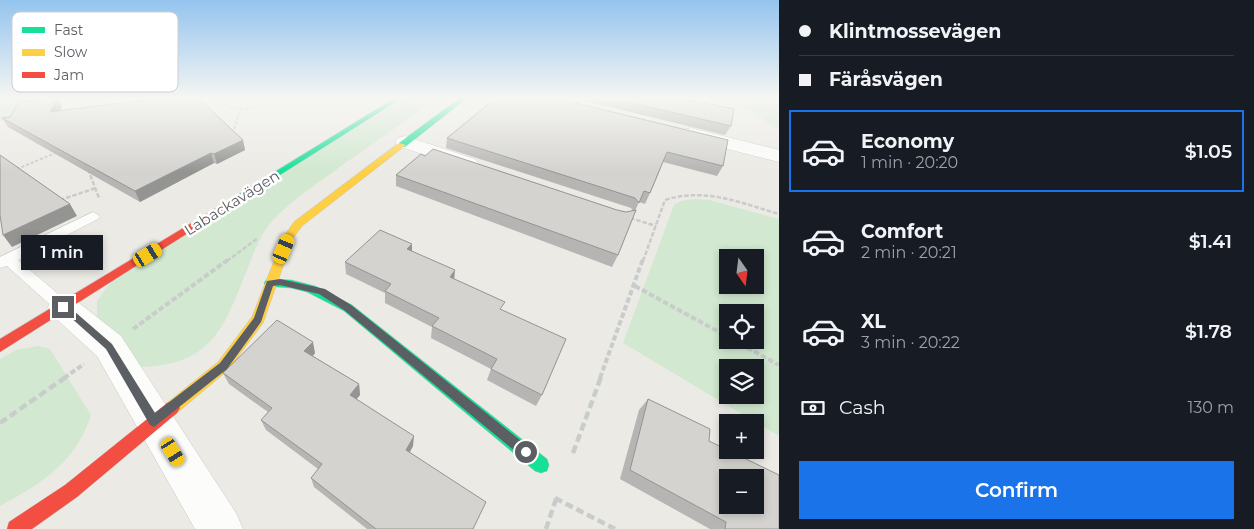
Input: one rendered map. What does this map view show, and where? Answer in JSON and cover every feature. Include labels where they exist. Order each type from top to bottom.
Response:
[{"type":"street","name":"Labackavägen","points":[[0,346],[360,123]]},
{"type":"street","points":[[16,529],[71,491],[223,366],[258,319],[288,238],[298,224],[431,123]]},
{"type":"street","points":[[676,131],[779,156]]},
{"type":"street","points":[[405,142],[489,170]]},
{"type":"street","points":[[270,284],[280,282],[322,291],[348,308],[541,464]]},
{"type":"street","points":[[63,307],[109,346],[220,529]]},
{"type":"lane","points":[[63,307],[4,261],[93,216]]},
{"type":"path","points":[[224,136],[235,129],[235,123]]},
{"type":"path","points":[[8,173],[58,152],[67,155]]},
{"type":"path","points":[[87,167],[100,202],[99,210],[93,216]]},
{"type":"path","points":[[60,201],[96,188]]},
{"type":"path","points":[[570,462],[665,200],[688,193],[722,198],[779,214]]},
{"type":"path","points":[[620,215],[656,226]]},
{"type":"path","points":[[0,423],[260,237],[298,224]]},
{"type":"path","points":[[635,286],[719,332]]},
{"type":"path","points":[[750,349],[779,365]]},
{"type":"path","points":[[541,464],[556,499],[615,529]]},
{"type":"path","points":[[546,529],[559,490]]},
{"type":"green space","points":[[365,123],[402,123],[309,189],[273,219],[259,242],[225,320],[215,336],[202,349],[186,358],[165,365],[139,367],[97,321],[97,301],[110,283],[284,171]]},
{"type":"green space","points":[[768,123],[779,123],[779,130]]},
{"type":"green space","points":[[693,199],[709,200],[779,219],[779,436],[764,427],[764,414],[742,414],[725,404],[764,404],[764,359],[719,359],[719,400],[623,343],[674,205],[681,201]]},
{"type":"green space","points":[[38,346],[50,349],[91,415],[77,446],[56,470],[30,489],[0,506],[0,359],[16,350]]},
{"type":"building","points":[[11,123],[224,123],[243,140],[214,154],[211,153],[135,191]]},
{"type":"building","points":[[466,123],[657,123],[728,140],[723,166],[667,152],[650,193],[644,191],[639,203],[635,198],[447,138]]},
{"type":"building","points":[[717,123],[732,123],[731,126]]},
{"type":"building","points":[[433,149],[617,210],[626,212],[636,210],[618,255],[396,175],[421,154],[425,156]]},
{"type":"building","points":[[0,155],[70,204],[3,235],[0,215]]},
{"type":"building","points":[[380,230],[412,244],[407,249],[455,270],[450,277],[505,302],[500,309],[566,339],[542,395],[491,369],[497,359],[432,326],[439,318],[385,291],[391,284],[345,262]]},
{"type":"building","points":[[277,320],[313,342],[304,351],[359,384],[350,395],[414,436],[406,450],[486,502],[473,529],[376,529],[311,478],[322,464],[261,420],[272,408],[223,373]]},
{"type":"building","points":[[648,399],[710,429],[709,441],[719,446],[719,459],[746,459],[779,475],[779,529],[725,529],[726,522],[630,470]]},
{"type":"traffic: fast","points":[[223,207],[359,123]]},
{"type":"traffic: fast","points":[[402,145],[431,123]]},
{"type":"traffic: fast","points":[[270,283],[291,284],[311,289],[348,308],[541,465]]},
{"type":"traffic: slow","points":[[172,408],[223,366],[258,319],[288,238],[298,224],[402,145]]},
{"type":"traffic: jam","points":[[0,346],[223,207]]},
{"type":"traffic: jam","points":[[16,529],[71,491],[172,408]]},
{"type":"route","points":[[63,307],[109,346],[154,422],[223,366],[258,319],[270,284],[280,282],[322,291],[348,308],[526,452]]}]
